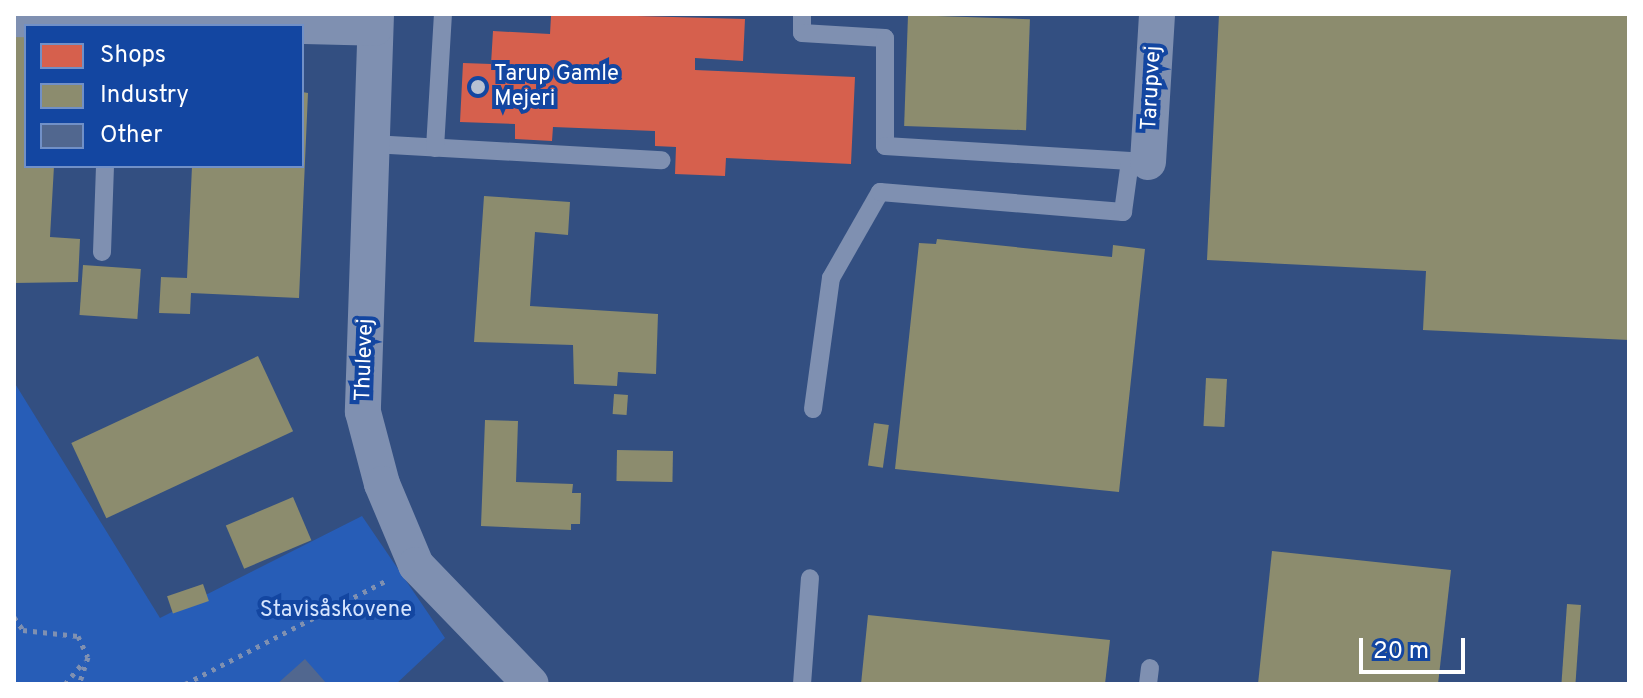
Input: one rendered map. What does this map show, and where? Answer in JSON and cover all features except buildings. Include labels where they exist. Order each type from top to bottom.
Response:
[{"type":"street","name":"Tarupvej","points":[[1139,162],[1157,14]]},
{"type":"street","name":"Thulevej","points":[[14,19],[92,24],[376,21],[363,412],[382,484],[416,565],[531,684]]},
{"type":"lane","points":[[435,148],[443,14]]},
{"type":"lane","points":[[802,14],[802,33],[885,38],[885,146],[1139,162],[1123,212],[880,192],[831,278],[813,409]]},
{"type":"lane","points":[[372,144],[662,160]]},
{"type":"lane","points":[[102,252],[105,168]]},
{"type":"lane","points":[[802,684],[810,578]]},
{"type":"path","points":[[185,684],[416,565]]},
{"type":"path","points":[[14,617],[23,630],[78,636],[88,657],[79,684]]},
{"type":"path","points":[[65,684],[88,657]]},
{"type":"green space","name":"Stavisåskovene","points":[[14,382],[160,618],[362,516],[445,638],[396,684],[14,684]]},
{"type":"place","name":"Tarup Gamle Mejeri","points":[[478,87]]}]
